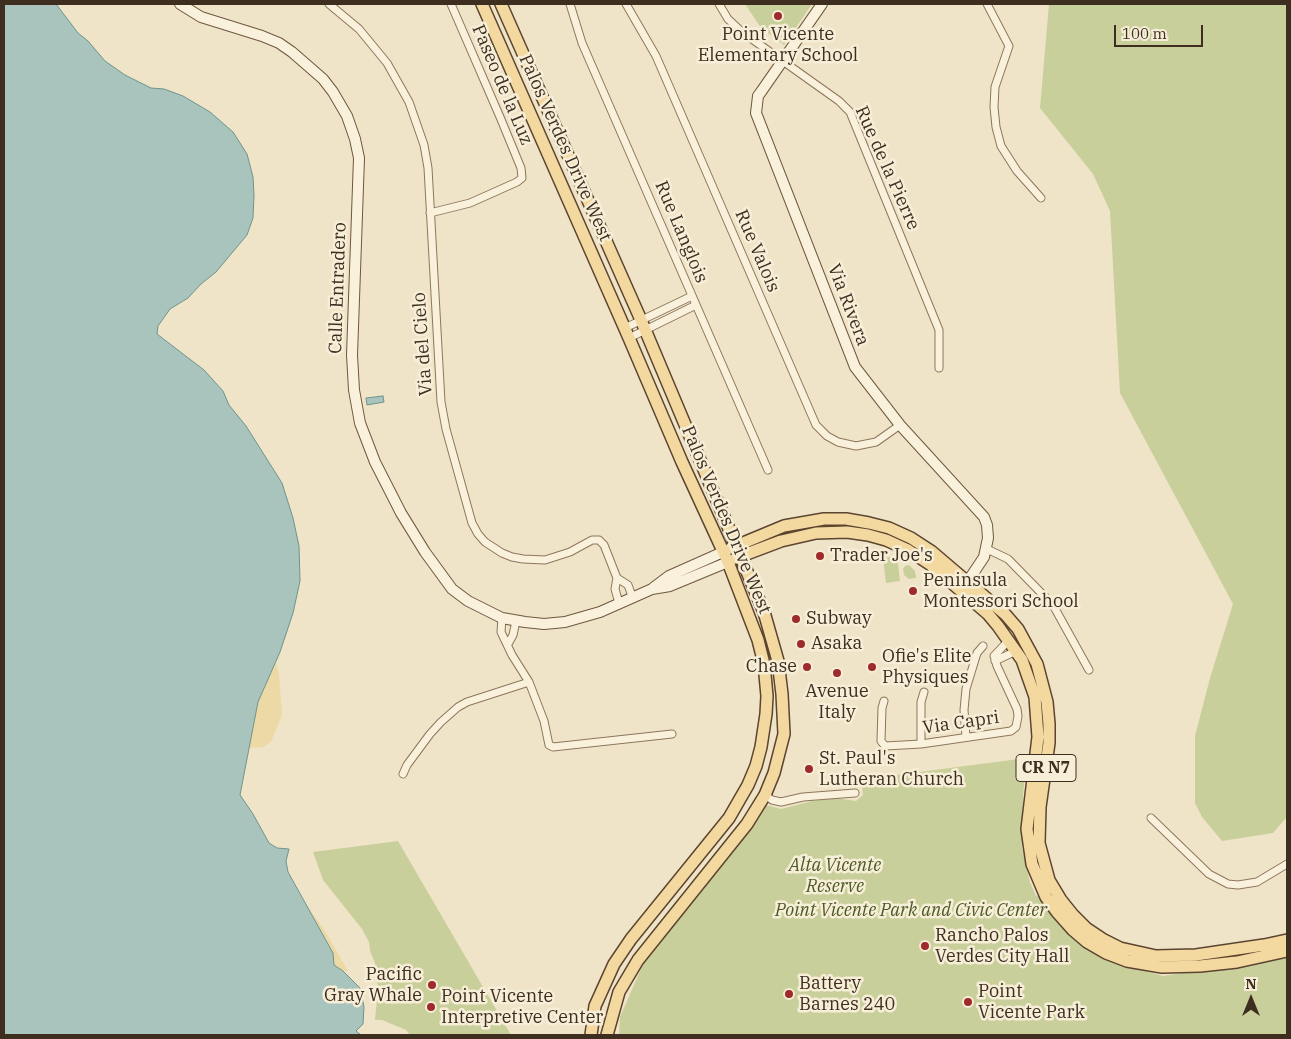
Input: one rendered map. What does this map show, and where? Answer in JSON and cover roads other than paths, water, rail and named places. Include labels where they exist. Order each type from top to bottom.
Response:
[{"type":"main road","name":"Palos Verdes Drive West","points":[[482,4],[725,557],[754,628],[764,664],[767,696],[766,714],[756,766],[743,794],[728,818],[630,939],[618,957],[604,983],[595,1006],[590,1035]]},
{"type":"main road","name":"Palos Verdes Drive West","points":[[501,4],[643,325],[764,612],[778,661],[782,694],[784,734],[774,773],[765,795],[747,824],[638,960],[620,992],[607,1035]]},
{"type":"main road","name":"CR N7","points":[[725,557],[736,545],[784,526],[824,519],[846,519],[869,523],[889,528],[918,542],[968,581],[1005,614],[1018,629],[1037,664],[1047,702],[1049,724],[1049,743],[1040,807],[1039,843],[1049,880],[1073,915],[1104,940],[1120,948],[1156,956],[1196,955],[1264,946],[1287,940]]},
{"type":"main road","name":"CR N7","points":[[725,557],[741,556],[782,541],[816,532],[847,532],[886,540],[908,550],[931,566],[988,614],[1029,677],[1035,697],[1038,737],[1028,814],[1029,847],[1038,881],[1046,897],[1073,930],[1087,942],[1106,953],[1126,961],[1162,968],[1237,962],[1287,952]]},
{"type":"main road","points":[[872,536],[882,532],[909,543],[918,542]]},
{"type":"main road","points":[[1010,646],[1030,654],[1037,664]]},
{"type":"street","name":"Calle Entradero","points":[[180,4],[201,17],[279,43],[323,79],[339,101],[351,128],[359,158],[352,355],[354,390],[360,423],[375,462],[392,495],[425,552],[452,589],[468,601],[502,618],[544,624],[565,622],[583,618],[652,589],[670,586],[725,557]]},
{"type":"street","name":"Via del Cielo","points":[[329,4],[345,16],[368,39],[388,64],[415,118],[424,145],[428,168],[441,402],[446,429],[472,523],[485,542],[512,558],[524,560],[545,560],[570,552],[592,540],[599,540],[604,546],[617,578],[615,589],[619,603]]},
{"type":"street","name":"Paseo de la Luz","points":[[430,214],[470,202],[517,182],[522,178],[521,168],[500,116],[451,4]]},
{"type":"street","name":"Rue Langlois","points":[[570,4],[582,43],[768,470]]},
{"type":"street","name":"Rue Valois","points":[[626,4],[656,56],[816,425],[827,436],[838,442],[856,446],[876,442],[900,425]]},
{"type":"street","name":"Rue de la Pierre","points":[[719,4],[728,18],[742,32],[839,101],[850,112],[939,330],[939,368]]},
{"type":"street","name":"Via Rivera","points":[[822,4],[758,96],[756,112],[855,367],[900,425],[984,517],[987,525],[987,549],[981,564],[959,590]]},
{"type":"street","points":[[987,4],[1009,46],[995,87],[996,127],[1001,146],[1017,171],[1041,198]]},
{"type":"street","points":[[627,333],[692,296]]},
{"type":"street","points":[[627,333],[696,305]]},
{"type":"street","points":[[987,549],[1008,559],[1053,606],[1089,670]]},
{"type":"street","name":"Via del Cielo","points":[[617,578],[628,585],[632,596]]},
{"type":"street","points":[[502,618],[501,632],[512,655],[529,682],[544,721],[549,745],[553,747],[672,734]]},
{"type":"street","points":[[508,644],[513,635],[516,621]]},
{"type":"street","points":[[966,737],[964,710],[966,689],[977,653],[983,646]]},
{"type":"street","points":[[995,661],[994,656],[996,652],[1010,646]]},
{"type":"street","points":[[995,661],[1010,646]]},
{"type":"street","name":"Via Capri","points":[[884,701],[882,708],[882,744],[885,746],[921,744],[1006,733],[1016,727],[1018,722],[1017,710],[995,661]]},
{"type":"street","points":[[404,774],[407,765],[430,734],[440,722],[458,707],[529,682]]},
{"type":"street","points":[[921,744],[921,702],[924,692]]},
{"type":"street","points":[[765,795],[772,800],[781,802],[803,797],[855,793]]},
{"type":"street","points":[[1151,818],[1208,874],[1228,884],[1238,885],[1257,882],[1287,864]]},
{"type":"water","points":[[4,4],[56,4],[78,33],[88,41],[105,61],[125,75],[151,88],[164,89],[183,96],[210,112],[233,132],[247,154],[253,177],[254,195],[253,218],[247,235],[216,272],[188,298],[170,309],[158,326],[157,334],[204,370],[223,391],[229,405],[246,426],[282,483],[293,518],[299,546],[300,581],[293,613],[280,652],[258,702],[240,795],[269,843],[277,848],[289,849],[286,861],[288,872],[333,953],[334,965],[360,988],[364,1007],[363,1024],[356,1031],[361,1035],[4,1035]]},
{"type":"water","points":[[383,396],[384,402],[367,405],[366,398]]},
{"type":"place","name":"Point Vicente Elementary School","points":[[778,16]]},
{"type":"place","name":"Trader Joe's","points":[[820,556]]},
{"type":"place","name":"Peninsula Montessori School","points":[[913,591]]},
{"type":"place","name":"Subway","points":[[796,619]]},
{"type":"place","name":"Asaka","points":[[801,644]]},
{"type":"place","name":"Chase","points":[[807,667]]},
{"type":"place","name":"Ofie's Elite Physiques","points":[[872,667]]},
{"type":"place","name":"Avenue Italy","points":[[837,673]]},
{"type":"place","name":"St. Paul's Lutheran Church","points":[[809,769]]},
{"type":"place","name":"Rancho Palos Verdes City Hall","points":[[925,946]]},
{"type":"place","name":"Pacific Gray Whale","points":[[432,985]]},
{"type":"place","name":"Battery Barnes 240","points":[[789,994]]},
{"type":"place","name":"Point Vicente Park","points":[[968,1002]]},
{"type":"place","name":"Point Vicente Interpretive Center","points":[[431,1007]]},
{"type":"park label","name":"Alta Vicente Reserve","points":[[835,876]]},
{"type":"park label","name":"Point Vicente Park and Civic Center","points":[[911,911]]}]
